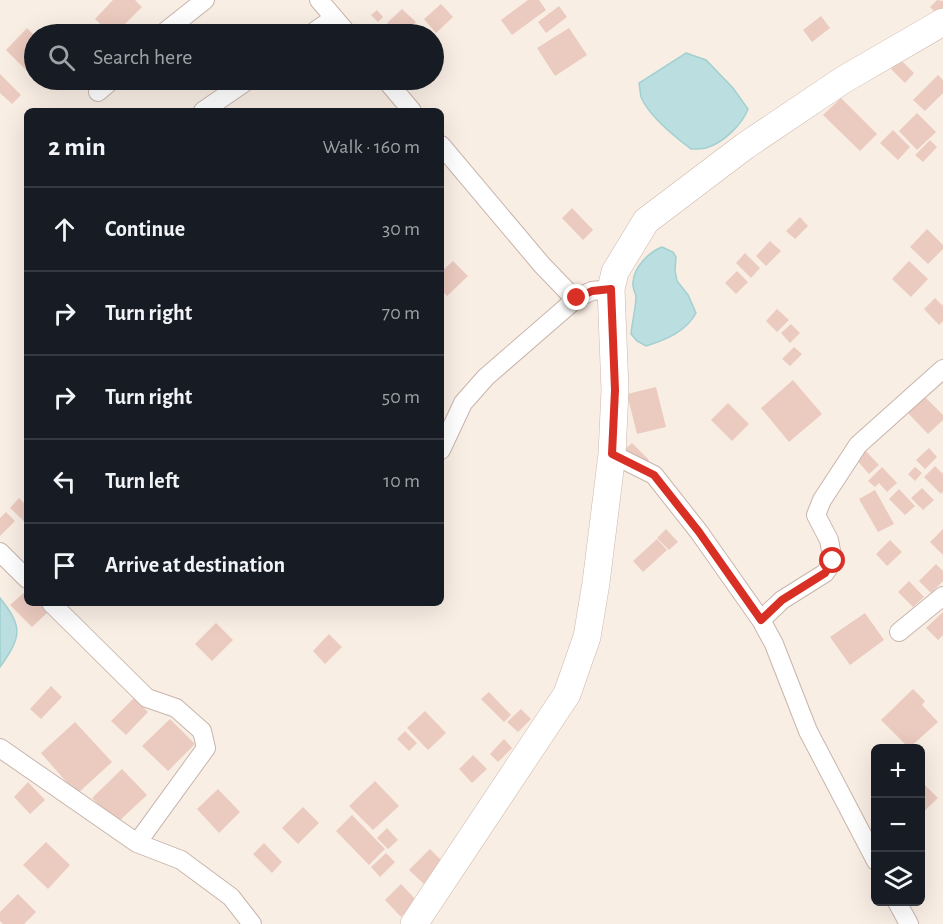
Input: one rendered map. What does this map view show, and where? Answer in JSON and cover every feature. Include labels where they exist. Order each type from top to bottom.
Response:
[{"type":"main road","points":[[414,924],[567,694],[587,637],[612,454],[615,390],[611,289],[615,272],[646,221],[754,139],[843,80],[943,22]]},
{"type":"street","points":[[175,24],[205,0]]},
{"type":"street","points":[[318,0],[339,24]]},
{"type":"street","points":[[325,24],[334,18]]},
{"type":"street","points":[[207,108],[233,90]]},
{"type":"street","points":[[394,90],[409,108]]},
{"type":"street","points":[[444,149],[542,265],[570,294],[577,298]]},
{"type":"street","points":[[444,444],[463,403],[486,377],[577,298],[592,291],[611,289]]},
{"type":"street","points":[[761,620],[782,600],[825,573],[833,561],[829,540],[816,516],[822,500],[858,445],[943,369]]},
{"type":"street","points":[[612,454],[654,475],[699,532],[761,620],[774,644],[808,731],[871,852]]},
{"type":"street","points":[[0,552],[24,576]]},
{"type":"street","points":[[899,632],[943,596]]},
{"type":"street","points":[[54,606],[147,698],[176,708],[202,731],[206,748],[136,843]]},
{"type":"street","points":[[0,748],[136,843],[181,860],[231,897],[252,924]]},
{"type":"street","points":[[899,906],[909,924]]},
{"type":"water","points":[[686,53],[706,60],[733,88],[748,109],[731,133],[706,148],[691,149],[656,119],[641,97],[639,83]]},
{"type":"water","points":[[662,247],[673,252],[676,257],[677,281],[688,295],[696,313],[681,330],[668,338],[646,346],[631,334],[636,301],[633,282],[636,271],[643,261],[652,252]]},
{"type":"water","points":[[0,598],[13,617],[17,632],[16,640],[0,667]]},
{"type":"building","points":[[113,0],[135,0],[142,7],[125,24],[100,24],[95,19]]},
{"type":"building","points":[[528,0],[539,0],[546,10],[512,35],[501,20]]},
{"type":"building","points":[[937,0],[943,1],[943,9],[938,15],[930,7]]},
{"type":"building","points":[[441,4],[453,17],[444,25],[428,24],[424,19]]},
{"type":"building","points":[[559,6],[567,17],[546,33],[538,22]]},
{"type":"building","points":[[402,9],[416,22],[414,24],[387,23]]},
{"type":"building","points":[[377,10],[383,17],[378,22],[371,15]]},
{"type":"building","points":[[821,16],[830,28],[812,42],[803,30]]},
{"type":"building","points":[[569,28],[587,55],[555,76],[537,48]]},
{"type":"building","points":[[24,31],[24,68],[6,50]]},
{"type":"building","points":[[901,60],[914,73],[905,83],[891,69]]},
{"type":"building","points":[[0,74],[21,95],[12,104],[0,93]]},
{"type":"building","points":[[938,75],[943,80],[943,93],[925,111],[913,100]]},
{"type":"building","points":[[841,98],[877,134],[860,151],[823,115]]},
{"type":"building","points":[[917,113],[936,132],[917,150],[899,131]]},
{"type":"building","points":[[893,130],[910,147],[898,160],[880,143]]},
{"type":"building","points":[[930,140],[937,147],[923,162],[915,155]]},
{"type":"building","points":[[572,208],[593,230],[583,240],[562,218]]},
{"type":"building","points":[[800,217],[808,226],[795,239],[786,231]]},
{"type":"building","points":[[927,229],[943,245],[943,249],[928,264],[910,247]]},
{"type":"building","points":[[770,241],[781,251],[766,266],[756,256]]},
{"type":"building","points":[[745,253],[760,268],[751,278],[736,263]]},
{"type":"building","points":[[453,261],[468,276],[447,296],[444,293],[444,269]]},
{"type":"building","points":[[909,261],[928,279],[911,297],[892,279]]},
{"type":"building","points":[[737,271],[748,282],[736,294],[725,283]]},
{"type":"building","points":[[935,298],[943,306],[943,321],[939,325],[924,309]]},
{"type":"building","points":[[777,309],[789,320],[777,332],[766,321]]},
{"type":"building","points":[[791,324],[800,333],[790,343],[781,333]]},
{"type":"building","points":[[794,347],[802,354],[790,366],[782,359]]},
{"type":"building","points":[[793,380],[822,414],[789,442],[761,408]]},
{"type":"building","points":[[656,387],[666,427],[637,434],[627,394]]},
{"type":"building","points":[[925,397],[943,415],[943,420],[928,434],[908,413]]},
{"type":"building","points":[[728,403],[749,424],[732,441],[711,420]]},
{"type":"building","points":[[632,443],[649,460],[641,468],[624,450]]},
{"type":"building","points":[[863,448],[879,465],[869,474],[854,457]]},
{"type":"building","points":[[929,448],[937,457],[925,469],[916,460]]},
{"type":"building","points":[[935,466],[943,474],[941,494],[924,477]]},
{"type":"building","points":[[882,467],[897,483],[887,492],[879,483],[875,487],[868,481]]},
{"type":"building","points":[[915,467],[922,473],[915,481],[908,474]]},
{"type":"building","points":[[922,488],[934,500],[923,510],[911,498]]},
{"type":"building","points":[[899,489],[915,506],[905,515],[889,499]]},
{"type":"building","points":[[875,490],[894,524],[878,532],[859,499]]},
{"type":"building","points":[[19,498],[24,503],[24,521],[10,508]]},
{"type":"building","points":[[6,512],[15,521],[0,536],[0,518]]},
{"type":"building","points":[[666,529],[678,542],[669,550],[657,538]]},
{"type":"building","points":[[943,529],[943,555],[930,542]]},
{"type":"building","points":[[657,539],[667,550],[643,572],[633,561]]},
{"type":"building","points":[[890,540],[902,552],[887,566],[876,554]]},
{"type":"building","points":[[936,564],[943,571],[943,581],[931,593],[919,581]]},
{"type":"building","points":[[909,581],[924,597],[913,607],[898,592]]},
{"type":"building","points":[[24,593],[24,606],[41,606],[47,613],[32,627],[10,605]]},
{"type":"building","points":[[943,612],[943,635],[938,640],[926,628]]},
{"type":"building","points":[[865,613],[884,640],[850,665],[830,637]]},
{"type":"building","points":[[216,623],[233,640],[212,661],[195,644]]},
{"type":"building","points":[[329,634],[342,647],[325,664],[313,651]]},
{"type":"building","points":[[51,686],[62,697],[41,719],[30,709]]},
{"type":"building","points":[[913,689],[925,701],[922,705],[938,722],[913,744],[905,744],[881,720]]},
{"type":"building","points":[[489,692],[511,715],[504,722],[481,699]]},
{"type":"building","points":[[134,698],[148,712],[126,735],[111,721]]},
{"type":"building","points":[[521,709],[531,719],[518,732],[507,722]]},
{"type":"building","points":[[425,711],[446,733],[428,750],[407,728]]},
{"type":"building","points":[[170,719],[195,744],[168,771],[142,746]]},
{"type":"building","points":[[75,722],[112,762],[77,794],[41,753]]},
{"type":"building","points":[[405,731],[417,743],[409,751],[397,739]]},
{"type":"building","points":[[504,739],[512,748],[498,762],[490,754]]},
{"type":"building","points":[[473,755],[487,769],[472,783],[459,769]]},
{"type":"building","points":[[122,769],[147,795],[117,823],[92,798]]},
{"type":"building","points":[[375,781],[399,806],[373,830],[349,806]]},
{"type":"building","points":[[28,782],[45,800],[30,814],[14,797]]},
{"type":"building","points":[[925,785],[938,798],[925,810]]},
{"type":"building","points":[[218,789],[240,812],[219,833],[197,809]]},
{"type":"building","points":[[303,807],[319,823],[298,844],[282,828]]},
{"type":"building","points":[[352,815],[385,849],[369,865],[336,831]]},
{"type":"building","points":[[387,828],[398,840],[388,849],[377,838]]},
{"type":"building","points":[[46,842],[70,865],[48,889],[23,865]]},
{"type":"building","points":[[264,843],[282,862],[272,873],[253,854]]},
{"type":"building","points":[[430,849],[445,864],[424,884],[409,870]]},
{"type":"building","points":[[386,853],[395,862],[380,877],[371,867]]},
{"type":"building","points":[[401,884],[417,901],[401,917],[385,900]]},
{"type":"building","points":[[18,894],[36,912],[24,924],[3,924],[0,921],[0,912]]},
{"type":"route","points":[[577,298],[592,291],[611,289],[615,390],[612,454],[654,475],[699,532],[761,620],[782,600],[825,573],[833,561]]}]
